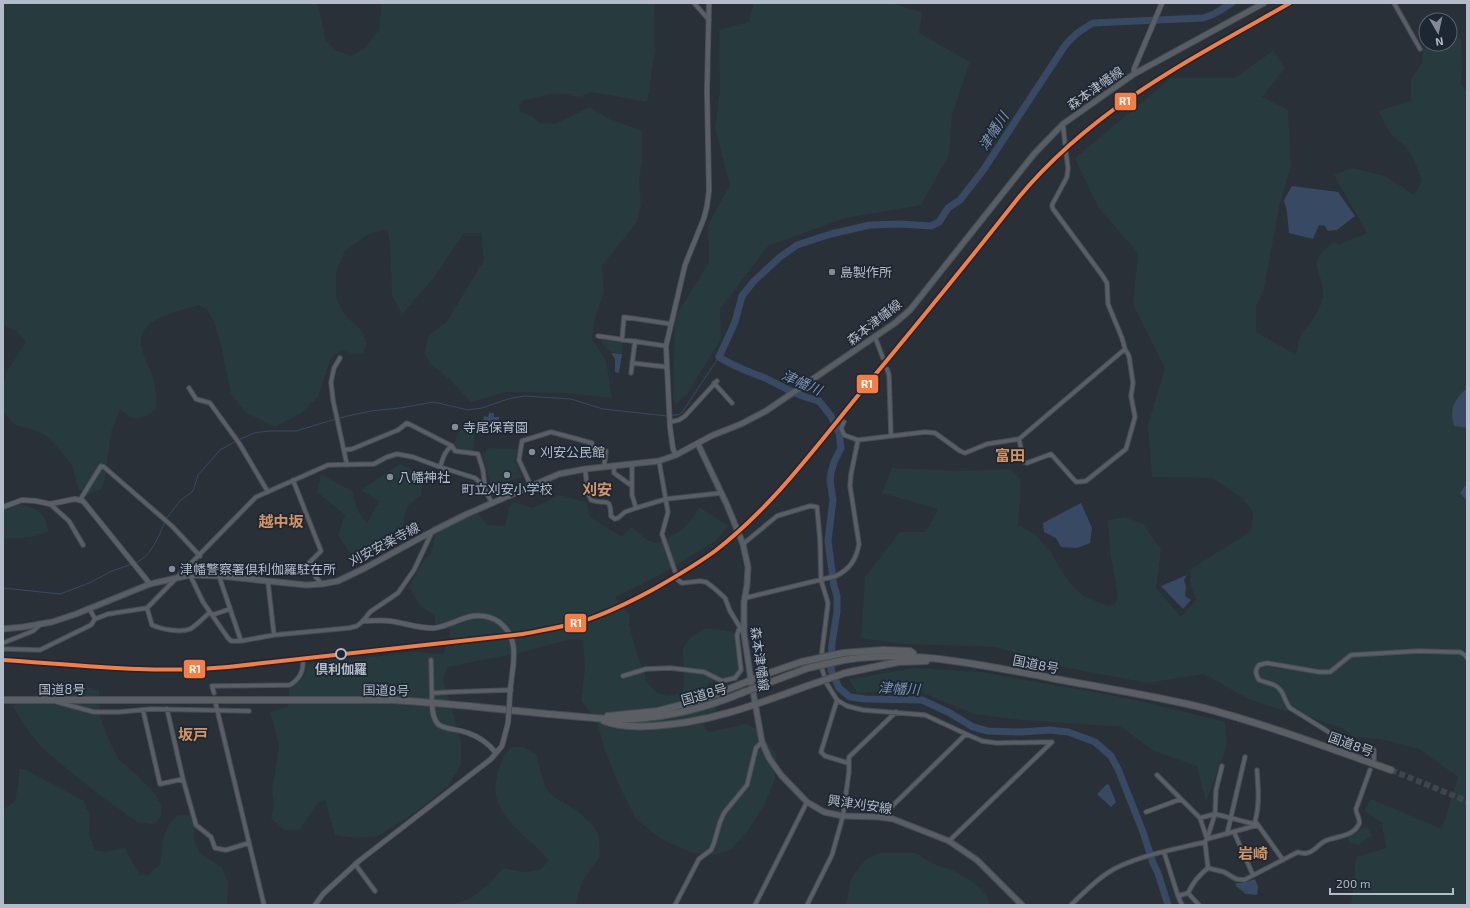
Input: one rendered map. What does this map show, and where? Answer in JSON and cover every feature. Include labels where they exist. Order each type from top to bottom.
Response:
[{"type":"highway","points":[[550,714],[609,716],[658,710],[701,700],[801,662],[843,656]]},
{"type":"highway","name":"国道8号","points":[[3,700],[394,700],[601,719],[634,719],[660,717],[704,707],[843,656],[918,656],[951,659],[1179,702],[1269,726],[1391,770]]},
{"type":"highway","points":[[601,719],[612,724],[640,726],[678,724],[707,719],[845,673],[898,662],[936,661],[976,664]]},
{"type":"main road","name":"森本津幡線","points":[[755,704],[744,634],[748,567],[743,544],[698,444],[711,436],[741,424],[766,411],[875,338],[910,310],[1034,154],[1048,137],[1063,124],[1134,74],[1264,3]]},
{"type":"main road","name":"刈安安楽寺線","points":[[3,629],[52,622],[150,584],[190,575],[219,576],[306,585],[338,581],[365,568],[432,531],[559,474],[585,469],[659,461],[676,455],[698,444]]},
{"type":"main road","name":"興津刈安線","points":[[755,704],[762,742],[769,758],[781,775],[807,802],[824,812],[844,816],[881,817],[893,819],[949,841],[977,860],[1022,905]]},
{"type":"street","points":[[694,3],[709,20]]},
{"type":"street","points":[[676,455],[673,449],[670,418],[666,346],[685,265],[704,218],[707,206],[709,3]]},
{"type":"street","points":[[1134,74],[1134,69],[1162,3]]},
{"type":"street","points":[[1394,3],[1418,45]]},
{"type":"street","points":[[1063,124],[1065,144]]},
{"type":"street","points":[[1019,439],[1024,462],[1027,463],[1050,454],[1076,482],[1086,481],[1126,450],[1135,417],[1131,396],[1133,383],[1129,356],[1108,304],[1107,283],[1053,209],[1052,205],[1067,177],[1068,168],[1066,152]]},
{"type":"street","points":[[622,340],[624,317],[671,324]]},
{"type":"street","points":[[598,336],[666,346]]},
{"type":"street","points":[[875,338],[883,358]]},
{"type":"street","points":[[631,373],[635,341]]},
{"type":"street","points":[[844,422],[842,428],[844,435],[858,440],[935,432],[960,451],[965,453],[987,444],[1019,439],[1125,349]]},
{"type":"street","points":[[340,358],[334,368],[331,382],[347,465]]},
{"type":"street","points":[[632,363],[667,367]]},
{"type":"street","points":[[887,369],[889,375],[891,436]]},
{"type":"street","points":[[670,418],[679,420],[685,416],[715,382],[732,403]]},
{"type":"street","points":[[189,388],[196,399],[210,403],[236,438],[268,492]]},
{"type":"street","points":[[344,450],[352,449],[398,430],[407,423],[452,446],[455,451],[478,454],[483,470],[486,489],[492,503]]},
{"type":"street","points":[[531,486],[519,460],[522,441],[551,432],[592,442],[592,449],[606,451],[604,467]]},
{"type":"street","points":[[745,598],[821,580],[844,572],[854,562],[859,544],[850,486],[858,440]]},
{"type":"street","points":[[440,468],[444,454],[452,446]]},
{"type":"street","points":[[3,649],[40,650],[91,625],[95,619],[108,614],[147,608],[180,577],[256,497],[328,465],[374,464],[397,454],[413,457],[440,468],[475,478],[486,489]]},
{"type":"street","points":[[659,461],[668,512],[662,534],[678,580],[682,583],[700,581],[706,582],[714,588],[725,598],[739,629],[744,634]]},
{"type":"street","points":[[632,464],[632,495],[636,508]]},
{"type":"street","points":[[80,500],[101,466],[104,466],[168,522],[200,556]]},
{"type":"street","points":[[614,466],[614,472],[632,486]]},
{"type":"street","points":[[585,469],[588,493],[591,500],[594,502],[607,502],[611,509],[611,516],[613,518],[618,518],[625,512],[666,499],[721,494]]},
{"type":"street","points":[[293,480],[321,551],[306,566],[322,584]]},
{"type":"street","points":[[3,507],[22,500],[50,504],[75,498],[80,500],[86,504],[150,584]]},
{"type":"street","points":[[50,504],[69,522],[82,546]]},
{"type":"street","points":[[743,544],[777,516],[810,506],[817,507],[821,580],[828,603],[822,651],[822,669],[827,684],[837,700],[847,706],[863,710],[925,715],[982,741],[997,743],[1052,742],[949,841]]},
{"type":"street","points":[[190,575],[194,586],[211,614],[231,641],[241,641],[274,635],[349,628],[357,626],[370,612],[398,594],[414,570],[432,531]]},
{"type":"street","points":[[219,576],[241,641]]},
{"type":"street","points":[[268,582],[274,635]]},
{"type":"street","points":[[89,608],[95,619]]},
{"type":"street","points":[[147,608],[152,625],[162,629],[173,630],[186,630],[211,614],[230,609]]},
{"type":"street","points":[[315,905],[322,894],[355,864],[492,759],[502,746],[508,723],[514,650],[512,638],[505,627],[497,620],[486,616],[474,616],[435,628],[383,620],[363,621]]},
{"type":"street","points":[[3,643],[33,631],[40,624]]},
{"type":"street","points":[[623,676],[646,669],[670,668],[704,672],[722,680],[735,678],[740,670],[737,635],[739,629]]},
{"type":"street","points":[[1374,759],[1374,750],[1371,747],[1358,747],[1348,744],[1290,708],[1285,702],[1279,687],[1259,680],[1255,673],[1258,665],[1267,664],[1319,672],[1330,672],[1351,655],[1460,652],[1467,658]]},
{"type":"street","points":[[431,660],[433,694],[432,703],[435,720],[439,725],[448,729],[467,732],[480,738],[491,746],[496,753]]},
{"type":"street","points":[[214,693],[212,686],[290,685],[297,681],[301,675],[304,662]]},
{"type":"street","points":[[433,694],[451,692],[510,692]]},
{"type":"street","points":[[51,700],[94,712],[167,709],[249,711]]},
{"type":"street","points":[[837,700],[821,750],[825,756],[848,763]]},
{"type":"street","points":[[216,705],[264,905]]},
{"type":"street","points":[[167,709],[196,825],[211,837],[215,848],[226,850],[249,843]]},
{"type":"street","points":[[143,710],[160,784],[184,779]]},
{"type":"street","points":[[807,905],[832,855],[844,816],[849,757],[896,712]]},
{"type":"street","points":[[881,817],[966,734]]},
{"type":"street","points":[[675,905],[699,859],[711,850],[724,813],[747,785],[756,748],[762,742]]},
{"type":"street","points":[[1227,834],[1245,757]]},
{"type":"street","points":[[1206,840],[1215,814],[1216,790],[1222,766]]},
{"type":"street","points":[[1257,770],[1258,811],[1255,821],[1283,860]]},
{"type":"street","points":[[1208,868],[1224,872],[1236,880],[1244,880],[1298,852],[1301,854],[1307,853],[1326,841],[1351,833],[1355,830],[1359,821],[1356,814],[1358,803],[1370,770]]},
{"type":"street","points":[[1157,775],[1161,781],[1182,799],[1200,818],[1206,840],[1208,868]]},
{"type":"street","points":[[1146,812],[1182,799]]},
{"type":"street","points":[[754,905],[807,802]]},
{"type":"street","points":[[1200,818],[1215,814],[1258,825]]},
{"type":"street","points":[[1071,905],[1106,874],[1121,866],[1162,852],[1258,825]]},
{"type":"street","points":[[1234,832],[1253,875]]},
{"type":"street","points":[[1162,852],[1182,905]]},
{"type":"street","points":[[355,864],[375,891]]},
{"type":"street","points":[[1178,896],[1188,892],[1199,875],[1208,868]]},
{"type":"street","points":[[1188,892],[1199,905]]},
{"type":"green space","points":[[3,3],[312,3],[318,5],[326,41],[335,50],[351,56],[365,48],[379,30],[382,3],[654,3],[655,51],[647,102],[592,92],[579,97],[563,94],[550,94],[522,101],[519,106],[521,112],[533,117],[540,123],[555,124],[590,107],[607,118],[642,131],[642,161],[639,179],[641,202],[637,222],[602,266],[604,292],[595,317],[592,339],[606,360],[612,398],[565,393],[506,392],[471,402],[451,381],[431,364],[424,353],[429,335],[446,323],[484,260],[481,233],[464,233],[433,279],[402,314],[392,295],[388,232],[382,230],[367,235],[345,251],[336,273],[336,297],[344,314],[361,330],[367,344],[363,353],[354,354],[341,350],[330,360],[318,397],[300,414],[275,427],[245,412],[231,394],[221,345],[214,322],[207,309],[199,305],[159,318],[149,325],[143,332],[141,339],[144,355],[154,381],[156,391],[156,409],[147,416],[135,418],[128,416],[120,409],[111,432],[105,479],[102,489],[87,495],[78,488],[72,465],[54,443],[45,435],[35,430],[15,425],[3,412],[3,387],[7,371],[26,342],[16,331],[3,325]]},
{"type":"green space","points":[[754,3],[890,3],[922,12],[919,33],[970,62],[952,115],[949,155],[921,205],[845,218],[768,246],[720,309],[721,339],[687,394],[676,404],[673,399],[675,317],[709,262],[708,225],[730,185],[715,128],[720,91],[719,30],[749,22]]},
{"type":"green space","points":[[1458,37],[1461,39],[1461,84],[1467,92],[1467,388],[1454,404],[1454,426],[1467,428],[1467,483],[1460,493],[1464,499],[1467,499],[1467,905],[1351,905],[1356,857],[1386,848],[1382,823],[1364,811],[1371,799],[1442,829],[1458,777],[1419,749],[1380,739],[1353,737],[1344,729],[1298,713],[1278,709],[1249,699],[1204,674],[1147,683],[1053,665],[996,647],[904,644],[861,638],[865,577],[900,532],[926,532],[938,509],[882,493],[892,468],[963,471],[1010,469],[1021,480],[1018,525],[1035,534],[1051,553],[1066,578],[1083,596],[1108,606],[1115,604],[1118,596],[1110,551],[1108,520],[1124,517],[1143,524],[1161,549],[1156,588],[1181,617],[1196,600],[1190,583],[1191,569],[1251,531],[1253,512],[1243,499],[1213,478],[1152,477],[1148,425],[1165,368],[1133,304],[1138,253],[1098,207],[1075,158],[1171,78],[1234,78],[1273,51],[1285,68],[1262,97],[1288,110],[1291,166],[1279,207],[1264,289],[1256,306],[1256,332],[1296,355],[1301,334],[1315,317],[1323,296],[1323,287],[1317,268],[1319,256],[1334,242],[1339,245],[1367,233],[1334,175],[1352,168],[1385,176],[1414,195],[1422,181],[1415,162],[1407,148],[1390,133],[1378,111],[1411,101],[1411,79],[1422,63],[1423,52],[1458,52]]},
{"type":"green space","points":[[601,341],[623,342],[622,354],[612,352],[607,349]]},
{"type":"green space","points":[[468,423],[475,424],[474,448],[472,451],[457,449],[454,443],[461,428],[464,429]]},
{"type":"green space","points":[[489,448],[517,449],[515,461],[522,477],[491,487],[482,455]]},
{"type":"green space","points":[[400,464],[423,475],[421,495],[407,507],[398,543],[359,566],[338,535],[345,515],[317,492],[321,474],[352,491],[358,511],[367,524],[379,501],[361,490]]},
{"type":"green space","points":[[559,495],[586,502],[590,517],[622,537],[632,527],[646,539],[655,543],[681,530],[691,520],[699,507],[728,526],[715,541],[665,572],[615,597],[630,615],[629,625],[637,654],[647,682],[657,693],[668,696],[682,693],[684,684],[683,648],[691,637],[706,628],[734,632],[745,671],[739,678],[709,683],[706,689],[714,700],[716,710],[704,715],[704,726],[709,732],[746,724],[758,730],[776,754],[775,779],[765,804],[749,829],[731,849],[715,855],[692,853],[661,839],[636,819],[617,781],[605,750],[596,719],[581,701],[585,668],[583,640],[572,639],[518,653],[447,667],[443,680],[461,740],[461,765],[448,786],[417,811],[378,836],[357,838],[335,835],[325,800],[318,803],[299,830],[285,830],[271,819],[274,805],[272,790],[279,746],[270,712],[288,707],[289,689],[303,678],[308,664],[412,652],[443,654],[450,638],[450,629],[435,623],[435,616],[419,604],[409,587],[423,561],[432,551],[435,532],[478,513],[487,525],[505,526],[509,507],[514,502],[533,508]]},
{"type":"green space","points":[[3,503],[18,504],[33,508],[44,517],[48,532],[26,538],[3,538]]},
{"type":"green space","points":[[914,668],[981,672],[1127,698],[1225,722],[1227,745],[1206,802],[1197,766],[1154,751],[1121,727],[1022,720],[974,714],[914,689],[857,693],[849,679]]},
{"type":"green space","points":[[68,682],[99,690],[100,717],[118,759],[136,774],[156,795],[162,807],[161,817],[154,824],[137,822],[67,769],[40,746],[25,726],[13,706]]},
{"type":"green space","points":[[511,747],[522,747],[536,754],[545,787],[554,797],[577,811],[592,824],[599,835],[600,857],[584,879],[579,890],[576,905],[452,905],[471,898],[490,883],[503,868],[524,872],[539,870],[549,861],[508,820],[497,801],[495,790],[499,767],[506,753]]},
{"type":"green space","points":[[19,769],[24,769],[84,801],[90,816],[89,834],[95,850],[105,852],[125,848],[139,874],[148,875],[160,864],[163,839],[169,824],[178,815],[192,815],[195,823],[194,840],[200,853],[222,868],[228,882],[227,905],[3,905],[3,810],[15,801],[19,781]]},
{"type":"green space","points":[[1366,826],[1372,835],[1359,845],[1349,842],[1347,837]]},
{"type":"green space","points":[[879,853],[915,853],[938,866],[952,870],[975,883],[988,898],[989,905],[846,905],[851,879],[865,860]]},
{"type":"water","points":[[1292,186],[1338,192],[1355,216],[1337,230],[1328,231],[1325,226],[1319,225],[1313,239],[1289,233],[1284,200]]},
{"type":"water","points":[[611,353],[622,354],[619,373],[615,372],[615,359]]},
{"type":"water","points":[[1467,388],[1467,428],[1454,426],[1452,410],[1456,401]]},
{"type":"water","points":[[489,413],[494,413],[494,417],[499,417],[499,423],[483,423],[484,416],[488,417]]},
{"type":"water","points":[[1467,483],[1467,499],[1465,499],[1460,493]]},
{"type":"water","points":[[1081,503],[1092,528],[1090,543],[1077,548],[1061,547],[1056,538],[1044,532],[1043,523]]},
{"type":"water","points":[[1187,575],[1184,580],[1186,587],[1185,596],[1191,600],[1183,609],[1161,586]]},
{"type":"water","points":[[1107,784],[1109,785],[1116,802],[1111,807],[1097,794]]},
{"type":"water","points":[[1255,879],[1258,887],[1257,895],[1246,894],[1236,886],[1236,883],[1243,883]]},
{"type":"waterway","name":"津幡川","points":[[1168,905],[1143,832],[1118,769],[1111,756],[1095,742],[1068,732],[1050,730],[1021,732],[988,731],[973,727],[948,712],[922,700],[865,699],[850,697],[839,688],[831,670],[832,643],[837,612],[837,596],[834,586],[828,541],[833,500],[830,480],[834,462],[841,448],[839,433],[831,416],[819,401],[797,394],[765,378],[737,367],[719,357],[735,322],[742,296],[754,281],[780,257],[797,245],[831,234],[870,225],[900,224],[931,226],[939,222],[948,208],[960,200],[984,169],[1064,47],[1081,31],[1093,23],[1203,18],[1214,14],[1232,3]]},
{"type":"waterway","points":[[670,416],[680,414],[683,411],[719,357]]},
{"type":"waterway","points":[[339,418],[371,411],[434,402],[468,410],[482,408],[508,399],[524,396],[571,399],[603,409],[667,416]]},
{"type":"waterway","points":[[238,440],[254,433],[269,431],[296,431],[336,419]]},
{"type":"waterway","points":[[166,519],[180,501],[193,491],[198,475],[220,450],[236,441]]},
{"type":"waterway","points":[[135,563],[141,560],[150,551],[165,521]]},
{"type":"waterway","points":[[3,588],[60,594],[89,583],[112,571],[132,564]]},
{"type":"tunnel","points":[[1065,144],[1066,152]]},
{"type":"tunnel","points":[[883,358],[887,369]]},
{"type":"tunnel","points":[[1391,770],[1467,801]]},
{"type":"transit line","name":"R1","points":[[3,660],[172,670],[228,667],[523,634],[583,621],[611,611],[637,598],[685,571],[715,551],[736,534],[774,496],[809,456],[1019,197],[1048,165],[1111,111],[1145,88],[1216,44],[1290,3]]},
{"type":"place","name":"島製作所","points":[[832,272]]},
{"type":"place","name":"寺尾保育園","points":[[455,427]]},
{"type":"place","name":"刈安公民館","points":[[532,452]]},
{"type":"place","name":"町立刈安小学校","points":[[507,475]]},
{"type":"place","name":"八幡神社","points":[[390,477]]},
{"type":"place","name":"津幡警察署倶利伽羅駐在所","points":[[172,569]]},
{"type":"place","name":"倶利伽羅","points":[[341,654]]},
{"type":"district","name":"富田","points":[[1010,455]]},
{"type":"district","name":"刈安","points":[[597,489]]},
{"type":"district","name":"越中坂","points":[[281,521]]},
{"type":"district","name":"坂戸","points":[[193,734]]},
{"type":"district","name":"岩崎","points":[[1253,853]]}]
